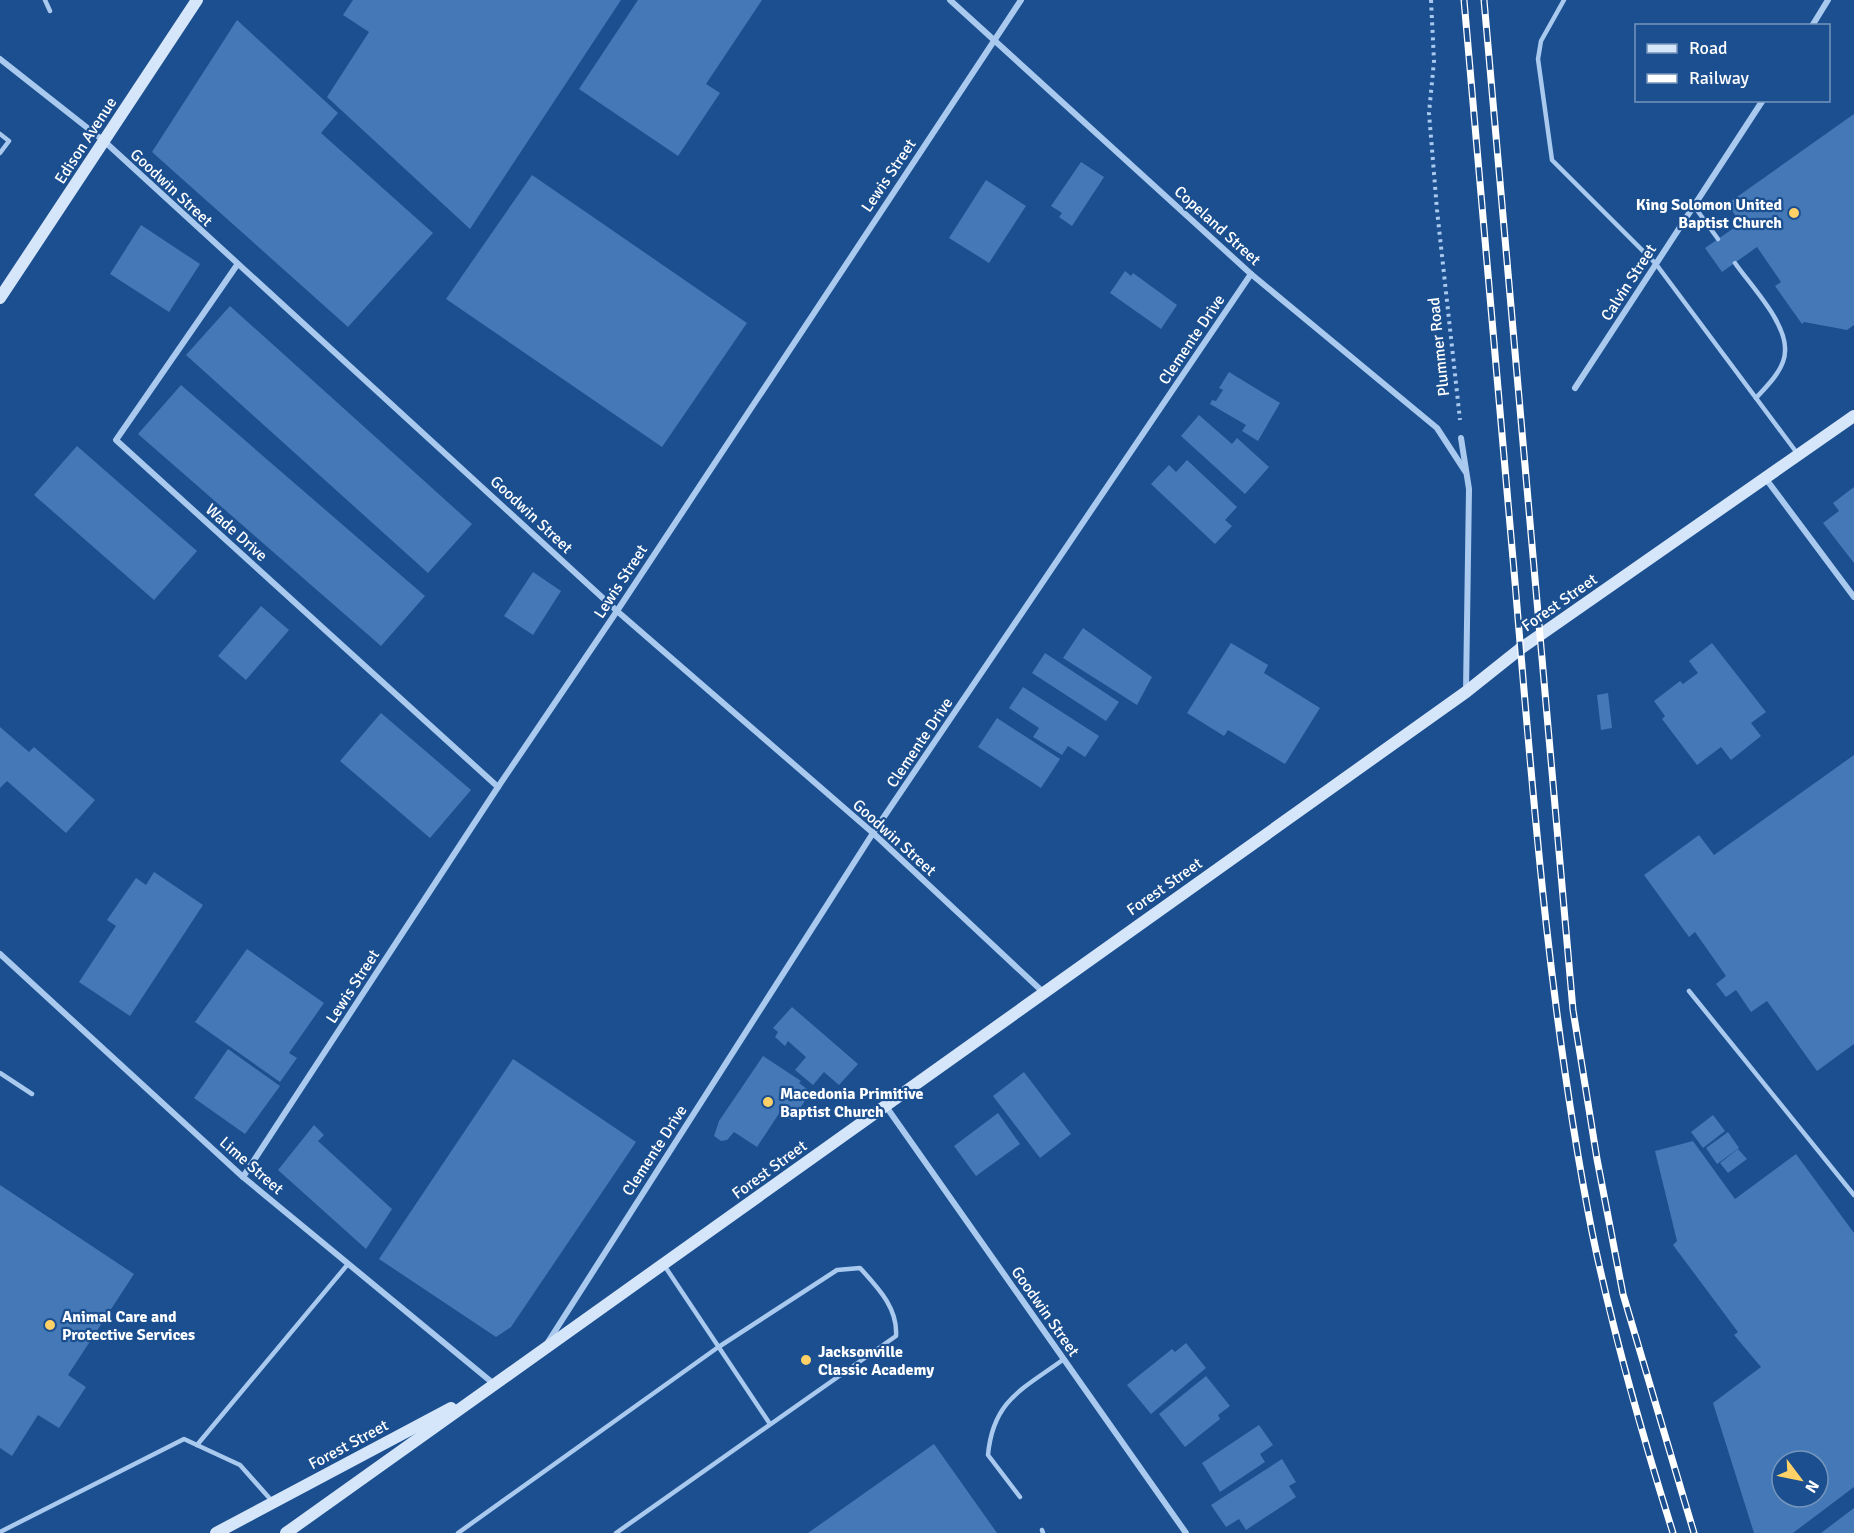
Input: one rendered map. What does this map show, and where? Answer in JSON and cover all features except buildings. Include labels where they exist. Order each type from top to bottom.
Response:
[{"type":"street","name":"Edison Avenue","points":[[0,298],[197,0]]},
{"type":"street","name":"Copeland Street","points":[[950,0],[1251,274],[1437,428],[1465,471]]},
{"type":"street","name":"Lewis Street","points":[[243,1177],[498,787],[1021,0]]},
{"type":"street","points":[[1813,24],[1828,0]]},
{"type":"street","name":"Goodwin Street","points":[[0,59],[104,141],[237,265],[414,422],[617,611],[873,833],[1043,992]]},
{"type":"street","name":"Calvin Street","points":[[1575,388],[1762,102]]},
{"type":"street","name":"Wade Drive","points":[[237,265],[116,440],[498,787]]},
{"type":"street","name":"Clemente Drive","points":[[541,1353],[873,833],[1251,274]]},
{"type":"street","name":"Forest Street","points":[[286,1533],[1466,692],[1520,649],[1854,416]]},
{"type":"street","points":[[1461,438],[1469,489],[1466,692]]},
{"type":"street","points":[[1766,478],[1854,597]]},
{"type":"street","name":"Lime Street","points":[[0,954],[243,1177],[495,1385]]},
{"type":"street","name":"Goodwin Street","points":[[885,1105],[1186,1533]]},
{"type":"street","name":"Forest Street","points":[[216,1533],[495,1385]]},
{"type":"lane","points":[[45,0],[50,11]]},
{"type":"lane","points":[[1564,0],[1541,41],[1538,59],[1552,160],[1656,264],[1798,455]]},
{"type":"lane","points":[[0,134],[9,141],[0,153]]},
{"type":"lane","points":[[1694,206],[1718,239]]},
{"type":"lane","points":[[1735,263],[1781,328],[1786,352],[1776,374],[1756,398]]},
{"type":"lane","points":[[1689,991],[1854,1195]]},
{"type":"lane","points":[[0,1073],[32,1094]]},
{"type":"lane","points":[[197,1445],[348,1264]]},
{"type":"lane","points":[[664,1265],[717,1348],[770,1424]]},
{"type":"lane","points":[[458,1533],[717,1348],[837,1270],[860,1268],[880,1290],[898,1318],[896,1336],[616,1533]]},
{"type":"lane","points":[[1020,1497],[988,1455],[991,1429],[1009,1400],[1064,1359]]},
{"type":"lane","points":[[0,1532],[184,1439],[240,1465],[274,1503]]},
{"type":"path","name":"Plummer Road","points":[[1431,0],[1434,61],[1430,124],[1437,220],[1461,438]]},
{"type":"railway","points":[[1464,0],[1536,827],[1565,1071],[1577,1152],[1600,1270],[1629,1384],[1673,1533]]},
{"type":"railway","points":[[1484,0],[1573,1010],[1597,1159],[1623,1294],[1694,1533]]},
{"type":"place","name":"King Solomon United Baptist Church","points":[[1794,213]]},
{"type":"place","name":"Macedonia Primitive Baptist Church","points":[[768,1102]]},
{"type":"place","name":"Animal Care and Protective Services","points":[[50,1325]]},
{"type":"place","name":"Jacksonville Classic Academy","points":[[806,1360]]}]
